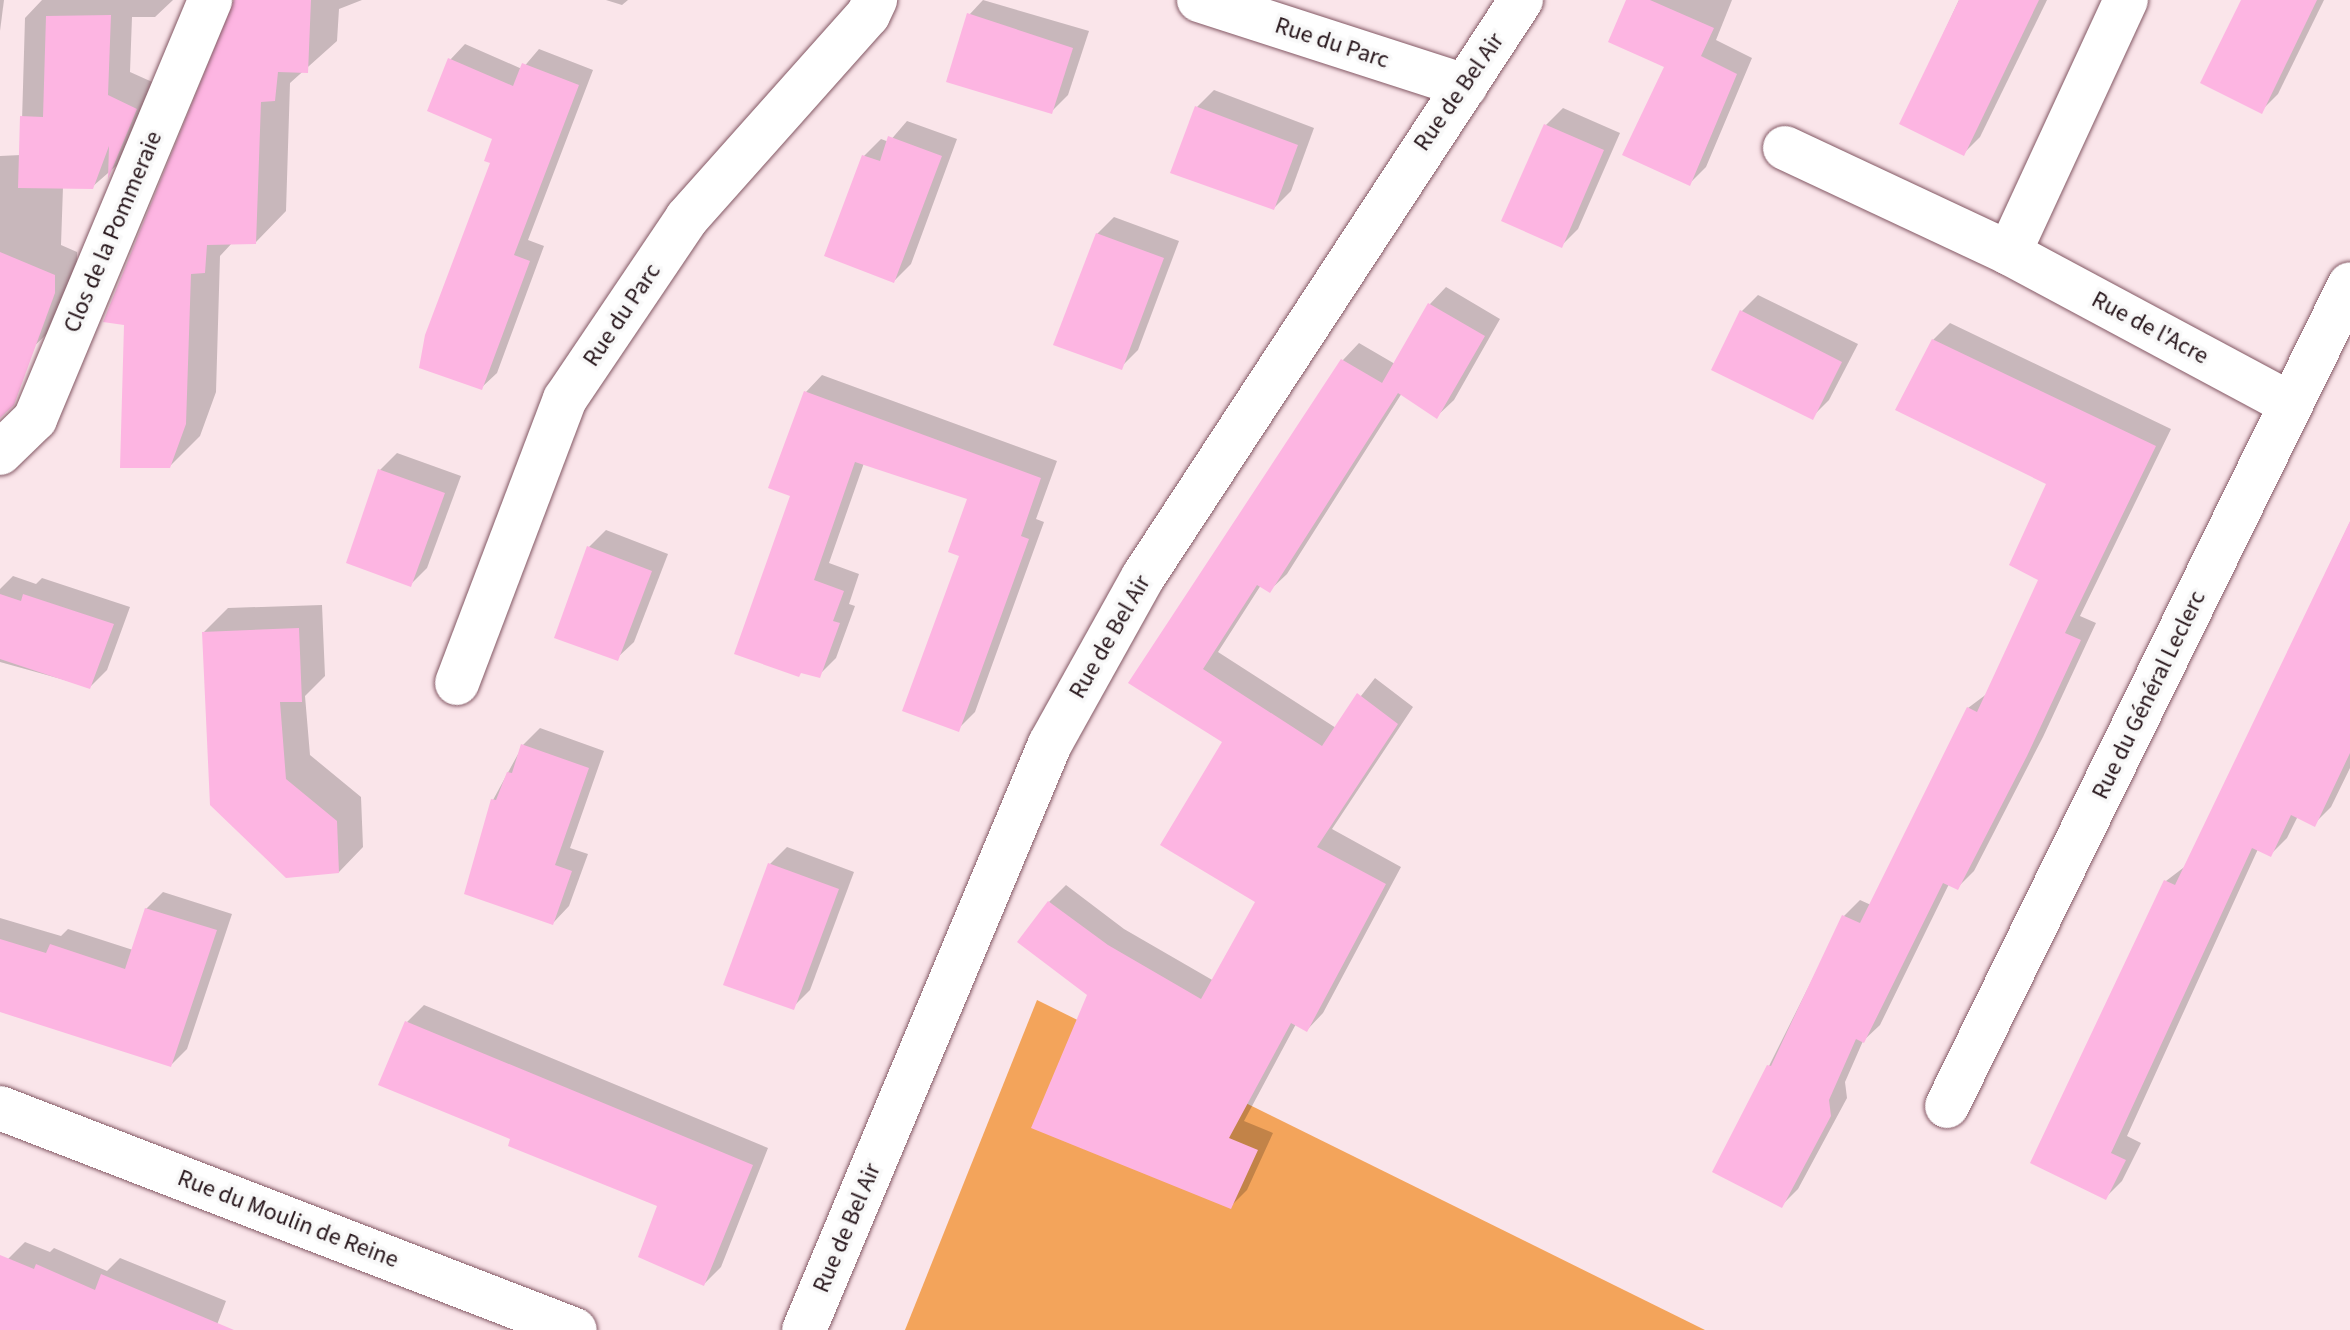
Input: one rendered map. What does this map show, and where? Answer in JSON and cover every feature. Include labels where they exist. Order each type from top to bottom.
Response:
[{"type":"street","name":"Clos de la Pommeraie","points":[[0,453],[35,419],[210,0]]},
{"type":"street","name":"Rue du Parc","points":[[457,683],[565,399],[687,218],[868,15],[875,0]]},
{"type":"street","name":"Rue du Parc","points":[[1199,0],[1465,86]]},
{"type":"street","name":"Rue de Bel Air","points":[[804,1330],[1050,744],[1143,577],[1427,137],[1465,86],[1521,0]]},
{"type":"street","points":[[2009,253],[2126,0]]},
{"type":"street","name":"Rue de l'Acre","points":[[1785,148],[2009,253],[2291,404]]},
{"type":"street","name":"Rue du Général Leclerc","points":[[1947,1106],[2350,284]]},
{"type":"street","name":"Rue du Moulin de Reine","points":[[0,1108],[575,1330]]},
{"type":"shaded area","points":[[1037,1000],[1705,1330],[905,1330]]},
{"type":"building","points":[[234,0],[311,0],[308,73],[278,72],[275,101],[261,102],[256,244],[207,245],[205,273],[191,274],[186,424],[170,468],[120,468],[124,325],[103,322]]},
{"type":"building","points":[[1626,0],[1650,0],[1714,28],[1701,56],[1737,74],[1690,186],[1622,155],[1664,67],[1608,42]]},
{"type":"building","points":[[1959,0],[2039,0],[1964,156],[1899,124]]},
{"type":"building","points":[[2241,0],[2317,0],[2262,114],[2200,83]]},
{"type":"building","points":[[967,13],[1073,48],[1052,114],[946,82]]},
{"type":"building","points":[[111,15],[108,95],[137,109],[108,179],[109,146],[93,189],[18,188],[20,116],[43,117],[46,16]]},
{"type":"building","points":[[448,58],[513,86],[522,63],[579,85],[514,255],[530,261],[482,390],[419,368],[425,335],[490,163],[484,161],[492,139],[427,111]]},
{"type":"building","points":[[1195,106],[1298,145],[1274,210],[1170,173]]},
{"type":"building","points":[[1544,124],[1604,150],[1562,248],[1501,221]]},
{"type":"building","points":[[888,136],[942,156],[894,283],[824,256],[862,155],[880,161]]},
{"type":"building","points":[[1096,233],[1164,258],[1122,370],[1053,345]]},
{"type":"building","points":[[0,252],[55,275],[55,293],[14,405],[0,418]]},
{"type":"building","points":[[1428,303],[1485,336],[1437,419],[1398,393],[1270,593],[1257,585],[1203,669],[1322,746],[1357,693],[1398,724],[1317,847],[1386,884],[1307,1032],[1291,1023],[1229,1138],[1258,1150],[1231,1209],[1031,1128],[1087,995],[1017,942],[1048,901],[1108,945],[1201,999],[1255,902],[1160,845],[1222,742],[1128,683],[1341,359],[1382,383]]},
{"type":"building","points":[[1740,310],[1842,362],[1813,420],[1711,370]]},
{"type":"building","points":[[1932,339],[2156,446],[2065,633],[2081,640],[2027,756],[1958,890],[1943,883],[1864,1043],[1856,1039],[1829,1100],[1831,1116],[1782,1208],[1712,1172],[1767,1065],[1771,1066],[1842,915],[1860,923],[1967,707],[1977,712],[2038,580],[2009,565],[2046,484],[1895,410]]},
{"type":"building","points":[[804,391],[1041,478],[1021,536],[1029,539],[959,732],[902,711],[959,556],[948,552],[967,499],[855,462],[814,580],[844,591],[833,621],[840,623],[820,678],[801,673],[799,677],[734,654],[790,496],[768,488]]},
{"type":"building","points":[[378,469],[445,493],[411,587],[346,563]]},
{"type":"building","points":[[2350,521],[2350,753],[2315,827],[2291,815],[2271,857],[2252,848],[2111,1153],[2126,1160],[2106,1200],[2030,1163],[2164,880],[2175,885]]},
{"type":"building","points":[[587,546],[652,571],[618,661],[554,638]]},
{"type":"building","points":[[0,594],[21,601],[23,594],[114,624],[90,689],[0,659]]},
{"type":"building","points":[[299,628],[302,702],[280,702],[286,779],[337,821],[339,873],[286,878],[210,805],[202,632]]},
{"type":"building","points":[[521,744],[589,768],[555,865],[572,871],[553,925],[464,894],[491,799],[496,800],[507,772],[512,773]]},
{"type":"building","points":[[768,863],[839,889],[794,1010],[723,985]]},
{"type":"building","points":[[145,908],[217,930],[171,1067],[0,1012],[0,939],[46,953],[50,944],[125,969]]},
{"type":"building","points":[[405,1021],[753,1165],[704,1286],[638,1257],[657,1206],[508,1146],[510,1139],[378,1085]]},
{"type":"building","points":[[0,1255],[34,1269],[36,1264],[95,1290],[101,1274],[234,1330],[0,1330]]}]
